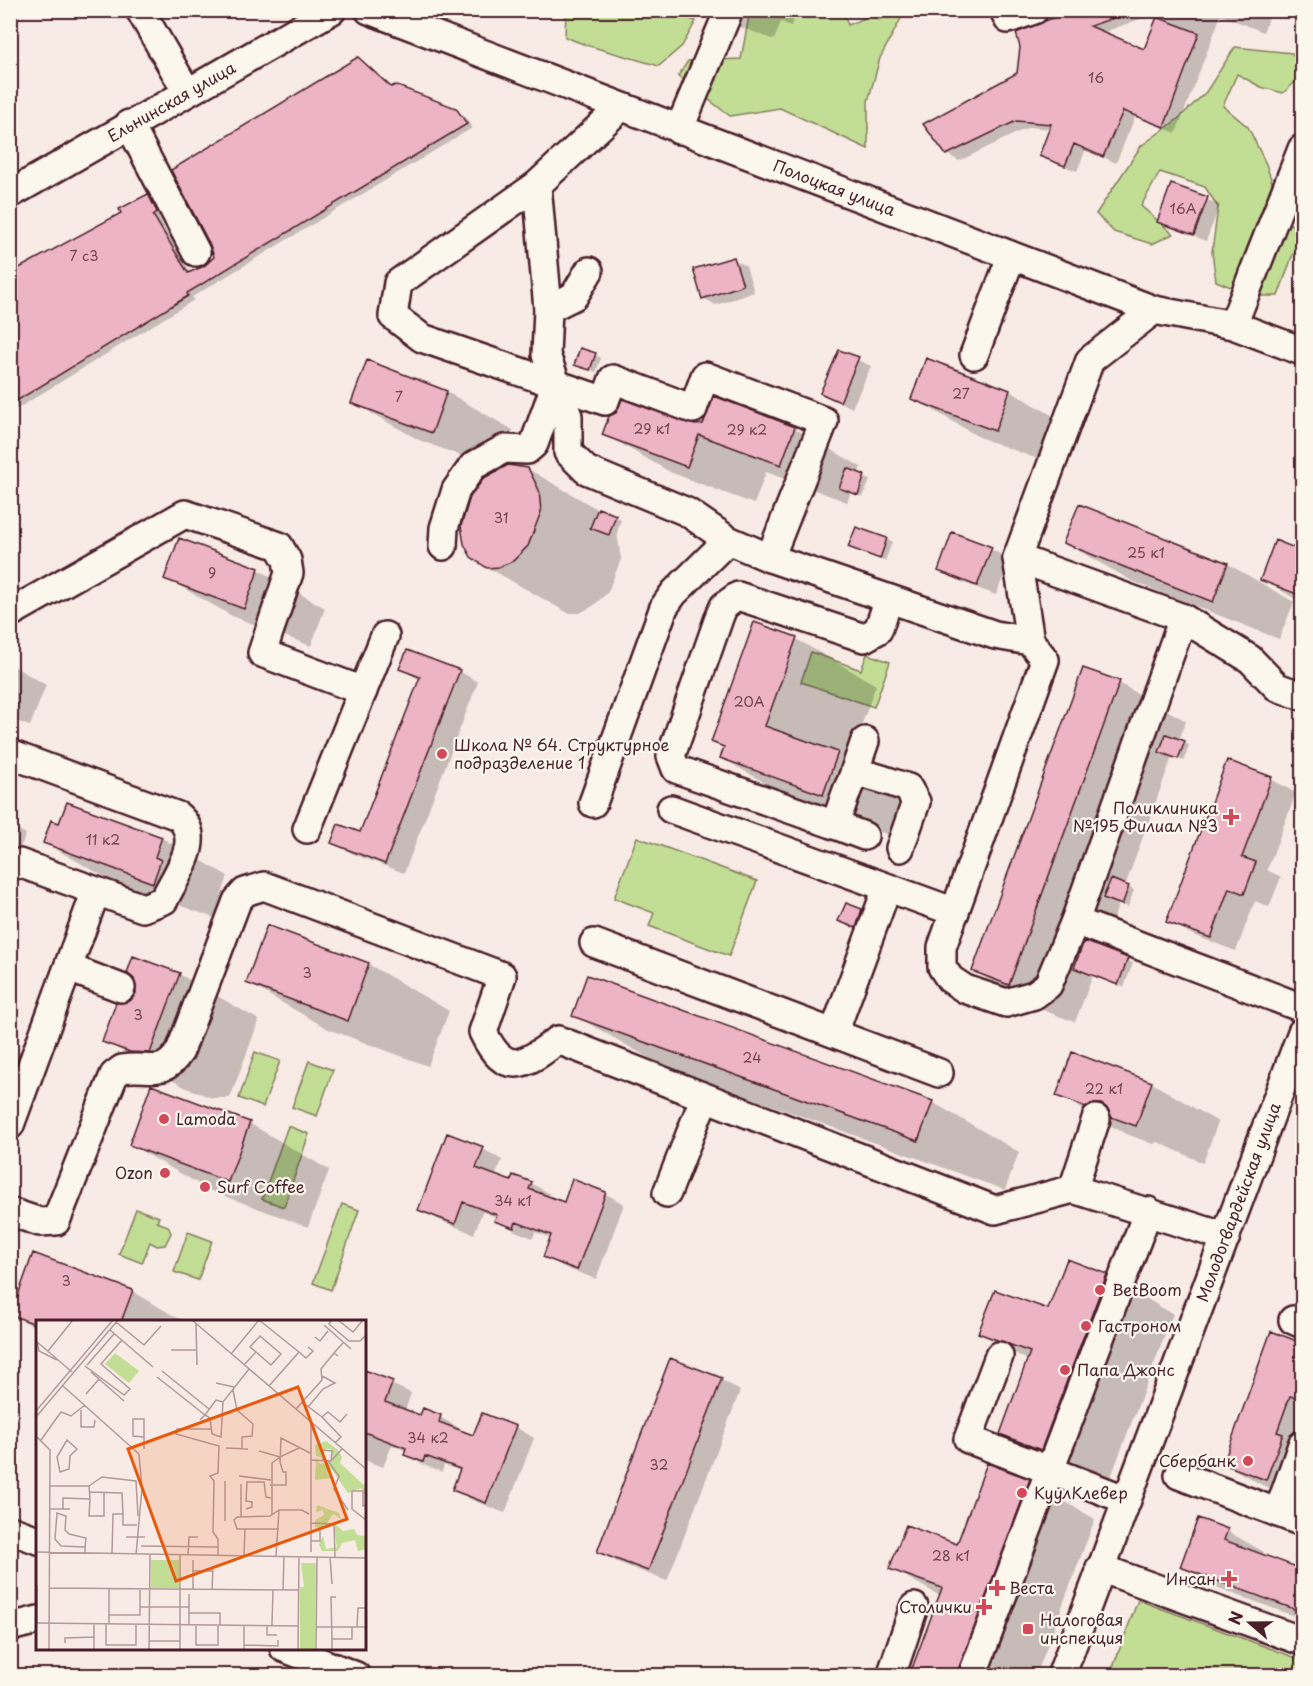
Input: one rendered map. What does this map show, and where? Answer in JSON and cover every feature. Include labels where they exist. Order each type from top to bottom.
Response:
[{"type":"street","name":"Ельнинская улица","points":[[10,194],[332,10]]},
{"type":"street","name":"Полоцкая улица","points":[[369,10],[620,108],[1154,310],[1233,325],[1302,351]]},
{"type":"street","points":[[1004,10],[1008,19],[1034,10]]},
{"type":"street","points":[[145,12],[187,92]]},
{"type":"street","points":[[679,130],[720,13]]},
{"type":"street","points":[[620,108],[537,185],[398,283],[393,316],[422,338],[605,401],[613,379],[693,409],[705,376],[824,421],[770,558]]},
{"type":"street","points":[[129,124],[196,252]]},
{"type":"street","points":[[1233,325],[1302,149]]},
{"type":"street","points":[[537,185],[548,309],[546,355],[568,416],[568,452],[586,470],[687,512],[728,540],[770,558],[995,635],[1030,641]]},
{"type":"street","points":[[974,355],[1011,256]]},
{"type":"street","points":[[548,309],[574,296],[589,271]]},
{"type":"street","points":[[1154,310],[1090,360],[1017,558],[1030,641],[1044,660],[942,947],[942,967],[950,979],[965,989],[1006,1003],[1034,996],[1048,985],[1075,921],[1184,618]]},
{"type":"street","points":[[443,546],[444,528],[456,490],[474,466],[504,448],[528,450],[534,444],[556,383]]},
{"type":"street","points":[[10,613],[185,514],[279,546],[287,560],[289,573],[262,653],[363,691]]},
{"type":"street","points":[[593,803],[664,607],[674,593],[728,540]]},
{"type":"street","points":[[1017,558],[1184,618],[1250,659],[1277,687],[1302,696]]},
{"type":"street","points":[[864,836],[676,769],[671,756],[720,615],[729,601],[738,596],[864,638],[878,630],[889,599]]},
{"type":"street","points":[[308,829],[385,636]]},
{"type":"street","points":[[835,825],[865,741]]},
{"type":"street","points":[[10,754],[178,816],[187,824],[191,837],[188,850],[164,900],[143,908],[19,863],[10,867]]},
{"type":"street","points":[[852,779],[858,774],[866,774],[913,793],[916,802],[900,849]]},
{"type":"street","points":[[671,809],[955,912]]},
{"type":"street","points":[[10,1212],[40,1222],[56,1221],[114,1075],[122,1069],[157,1070],[166,1068],[173,1062],[180,1051],[237,901],[245,892],[264,886],[502,976],[483,1032],[495,1054],[503,1061],[512,1063],[534,1059],[558,1040],[704,1099],[905,1173],[995,1210],[1073,1189],[1226,1237]]},
{"type":"street","points":[[834,1034],[887,888]]},
{"type":"street","points":[[10,1125],[96,891]]},
{"type":"street","points":[[1075,921],[1302,1008]]},
{"type":"street","points":[[594,943],[939,1073]]},
{"type":"street","points":[[69,968],[121,988]]},
{"type":"street","name":"Молодогвардейская улица","points":[[1061,1676],[1302,1032]]},
{"type":"street","points":[[667,1193],[704,1099]]},
{"type":"street","points":[[1073,1189],[1096,1119]]},
{"type":"street","points":[[972,1676],[1148,1211]]},
{"type":"street","points":[[999,1356],[968,1440],[1127,1500]]},
{"type":"street","points":[[1179,1475],[1290,1517],[1302,1445]]},
{"type":"street","points":[[10,1530],[36,1539]]},
{"type":"street","points":[[1100,1568],[1302,1641]]},
{"type":"street","points":[[891,1676],[914,1607]]},
{"type":"street","points":[[10,1628],[36,1621]]},
{"type":"street","points":[[290,1650],[356,1676]]},
{"type":"green space","points":[[566,11],[667,11],[696,21],[682,46],[659,66],[565,37]]},
{"type":"green space","points":[[750,11],[843,11],[848,25],[881,11],[905,11],[880,58],[868,101],[868,149],[780,108],[730,116],[678,76],[688,61],[741,59]]},
{"type":"green space","points":[[1235,47],[1292,53],[1302,71],[1302,76],[1283,93],[1261,87],[1237,74],[1223,106],[1248,127],[1266,164],[1285,221],[1302,231],[1302,253],[1293,254],[1278,296],[1253,296],[1216,281],[1212,252],[1218,207],[1205,187],[1160,172],[1141,206],[1173,234],[1152,244],[1114,232],[1096,214],[1141,146],[1178,119],[1206,92]]},
{"type":"green space","points":[[811,652],[861,670],[867,654],[890,662],[874,707],[801,682]]},
{"type":"green space","points":[[637,837],[757,881],[729,956],[649,926],[654,913],[614,898]]},
{"type":"green space","points":[[255,1052],[280,1061],[263,1107],[239,1098]]},
{"type":"green space","points":[[309,1061],[333,1070],[317,1116],[292,1107]]},
{"type":"green space","points":[[288,1126],[309,1134],[284,1207],[262,1199]]},
{"type":"green space","points":[[342,1204],[359,1210],[331,1290],[313,1283]]},
{"type":"green space","points":[[136,1209],[159,1217],[157,1222],[168,1226],[171,1233],[165,1245],[157,1246],[150,1242],[142,1263],[119,1254]]},
{"type":"green space","points":[[188,1232],[212,1241],[198,1280],[174,1272]]},
{"type":"green space","points":[[1138,1600],[1302,1660],[1302,1675],[1110,1675]]},
{"type":"building","points":[[1072,10],[1127,10],[1128,13],[1090,26],[1144,49],[1157,17],[1199,33],[1164,127],[1123,111],[1103,157],[1074,144],[1065,166],[1039,156],[1051,124],[1016,121],[946,155],[923,124],[1017,73],[1020,47],[1016,33]]},
{"type":"building","points":[[358,57],[391,87],[395,85],[456,108],[467,124],[187,293],[188,296],[10,405],[10,273],[121,213],[119,209],[148,194],[157,212],[153,215],[188,273],[204,266],[214,257],[210,245],[171,170]]},
{"type":"building","points":[[1171,184],[1208,197],[1194,235],[1157,222]]},
{"type":"building","points":[[734,257],[743,285],[702,299],[693,269]]},
{"type":"building","points":[[580,348],[596,353],[590,370],[574,365]]},
{"type":"building","points":[[839,350],[859,357],[840,402],[820,393]]},
{"type":"building","points":[[926,358],[1010,390],[995,431],[911,399]]},
{"type":"building","points":[[367,360],[447,391],[432,433],[351,403]]},
{"type":"building","points":[[714,396],[795,427],[781,465],[699,435],[687,467],[602,435],[609,416],[616,413],[622,399],[695,425],[703,424]]},
{"type":"building","points":[[508,465],[528,468],[539,490],[541,512],[528,546],[513,561],[499,567],[487,568],[471,557],[464,544],[461,526],[470,497],[484,478]]},
{"type":"building","points":[[847,468],[865,475],[858,495],[839,488]]},
{"type":"building","points":[[1079,504],[1228,563],[1213,602],[1063,543]]},
{"type":"building","points":[[598,508],[616,515],[609,535],[590,528]]},
{"type":"building","points":[[856,527],[887,538],[880,559],[848,547]]},
{"type":"building","points":[[952,532],[992,547],[977,586],[938,571]]},
{"type":"building","points":[[179,538],[259,568],[244,609],[164,579]]},
{"type":"building","points":[[1275,540],[1302,551],[1302,596],[1260,580]]},
{"type":"building","points":[[754,622],[797,637],[765,726],[838,752],[823,795],[720,758],[724,747],[711,742]]},
{"type":"building","points":[[407,650],[460,670],[385,864],[331,843],[338,824],[360,832],[420,677],[399,669]]},
{"type":"building","points":[[1083,668],[1120,681],[1009,985],[972,971]]},
{"type":"building","points":[[1166,734],[1185,741],[1178,759],[1159,752]]},
{"type":"building","name":"Поликлиника №195 Филиал №3","points":[[1227,760],[1272,777],[1242,857],[1256,862],[1244,894],[1229,888],[1211,938],[1166,922]]},
{"type":"building","points":[[67,802],[162,837],[155,857],[161,860],[153,883],[43,843],[51,820],[59,823]]},
{"type":"building","points":[[1111,879],[1129,886],[1122,905],[1103,898]]},
{"type":"building","points":[[846,903],[862,909],[856,928],[838,921]]},
{"type":"building","points":[[267,925],[369,963],[348,1021],[246,983]]},
{"type":"building","points":[[1084,941],[1128,958],[1118,985],[1074,968]]},
{"type":"building","points":[[133,956],[180,973],[150,1053],[130,1052],[102,1042],[116,1003],[130,1001],[136,993],[134,979],[127,973]]},
{"type":"building","points":[[587,975],[933,1101],[918,1141],[572,1016]]},
{"type":"building","points":[[1072,1052],[1152,1082],[1136,1126],[1111,1117],[1108,1109],[1101,1104],[1086,1107],[1056,1096]]},
{"type":"building","points":[[151,1085],[250,1122],[228,1182],[129,1145]]},
{"type":"building","points":[[447,1133],[484,1147],[476,1168],[511,1181],[513,1175],[532,1182],[529,1189],[564,1202],[572,1179],[606,1192],[577,1270],[543,1257],[551,1235],[516,1222],[514,1228],[494,1221],[497,1215],[463,1202],[455,1224],[418,1210]]},
{"type":"building","points":[[33,1253],[133,1290],[122,1320],[36,1320],[36,1324],[11,1315]]},
{"type":"building","points":[[1067,1259],[1107,1274],[1041,1450],[1000,1434],[1030,1352],[978,1333],[995,1290],[1048,1309]]},
{"type":"building","points":[[1271,1331],[1302,1343],[1302,1384],[1297,1398],[1290,1396],[1277,1432],[1283,1434],[1266,1480],[1223,1464]]},
{"type":"building","points":[[670,1358],[722,1378],[648,1571],[597,1552]]},
{"type":"building","points":[[366,1371],[393,1381],[385,1402],[420,1415],[423,1408],[441,1415],[439,1422],[473,1435],[482,1413],[516,1426],[486,1503],[452,1490],[460,1469],[425,1456],[423,1462],[404,1455],[406,1448],[366,1433]]},
{"type":"building","points":[[987,1463],[1030,1479],[957,1676],[922,1676],[911,1671],[942,1588],[889,1569],[906,1525],[957,1544]]},
{"type":"building","points":[[1198,1518],[1228,1529],[1224,1540],[1302,1569],[1302,1612],[1180,1567]]},
{"type":"place","name":"Школа № 64. Структурное подразделение 1","points":[[442,754]]},
{"type":"place","name":"Поликлиника №195 Филиал №3","points":[[1231,817]]},
{"type":"place","name":"Lamoda","points":[[164,1119]]},
{"type":"place","name":"Ozon","points":[[165,1173]]},
{"type":"place","name":"Surf Coffee","points":[[205,1187]]},
{"type":"place","name":"BetBoom","points":[[1100,1290]]},
{"type":"place","name":"Гастроном","points":[[1086,1326]]},
{"type":"place","name":"Папа Джонс","points":[[1065,1370]]},
{"type":"place","name":"Сбербанк","points":[[1248,1461]]},
{"type":"place","name":"КуулКлевер","points":[[1022,1493]]},
{"type":"place","name":"Инсан","points":[[1229,1579]]},
{"type":"place","name":"Веста","points":[[997,1588]]},
{"type":"place","name":"Столички","points":[[984,1607]]},
{"type":"place","name":"Налоговая инспекция","points":[[1028,1629]]}]
